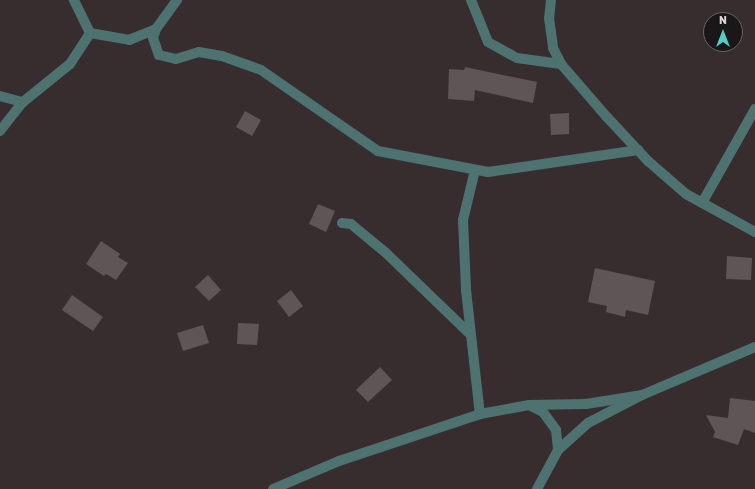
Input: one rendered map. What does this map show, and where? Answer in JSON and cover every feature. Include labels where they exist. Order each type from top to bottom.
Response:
[{"type":"street","points":[[74,0],[90,33]]},
{"type":"street","points":[[176,0],[156,29],[154,38],[159,55],[176,59],[199,52],[222,56],[261,70],[378,151],[488,172],[638,150]]},
{"type":"street","points":[[471,0],[488,42],[517,58],[562,64]]},
{"type":"street","points":[[551,0],[549,18],[553,48],[562,64],[638,150],[686,194],[755,232]]},
{"type":"street","points":[[90,33],[129,40],[156,29]]},
{"type":"street","points":[[0,132],[23,102],[70,64],[90,33]]},
{"type":"street","points":[[0,96],[23,102]]},
{"type":"street","points":[[702,203],[755,109]]},
{"type":"street","points":[[475,170],[463,220],[471,335],[480,414]]},
{"type":"street","points":[[342,223],[351,224],[386,253],[471,335]]},
{"type":"street","points":[[537,489],[558,450],[588,423],[642,394],[755,347]]},
{"type":"street","points":[[273,489],[339,461],[480,414],[529,405],[586,404],[642,394]]},
{"type":"street","points":[[529,405],[543,412],[556,430],[558,450]]},
{"type":"building","points":[[465,67],[537,82],[533,103],[475,90],[474,101],[448,99],[449,69],[464,70]]},
{"type":"building","points":[[245,111],[261,120],[252,136],[236,127]]},
{"type":"building","points":[[569,113],[569,134],[551,135],[550,114]]},
{"type":"building","points":[[318,204],[335,211],[326,232],[309,224]]},
{"type":"building","points":[[101,241],[120,254],[118,257],[128,263],[116,280],[106,274],[104,276],[86,264]]},
{"type":"building","points":[[727,256],[752,258],[751,280],[726,279]]},
{"type":"building","points":[[595,268],[655,281],[648,315],[626,310],[625,317],[606,312],[607,306],[588,302]]},
{"type":"building","points":[[208,275],[221,290],[209,301],[195,287]]},
{"type":"building","points":[[291,290],[303,306],[289,317],[277,301]]},
{"type":"building","points":[[72,295],[103,317],[93,331],[62,310]]},
{"type":"building","points":[[238,323],[259,324],[257,345],[237,344]]},
{"type":"building","points":[[203,325],[209,343],[183,351],[177,333]]},
{"type":"building","points":[[380,367],[392,380],[368,402],[356,390]]},
{"type":"building","points":[[730,398],[755,401],[755,433],[744,429],[738,445],[713,437],[715,432],[706,415],[728,418]]}]
